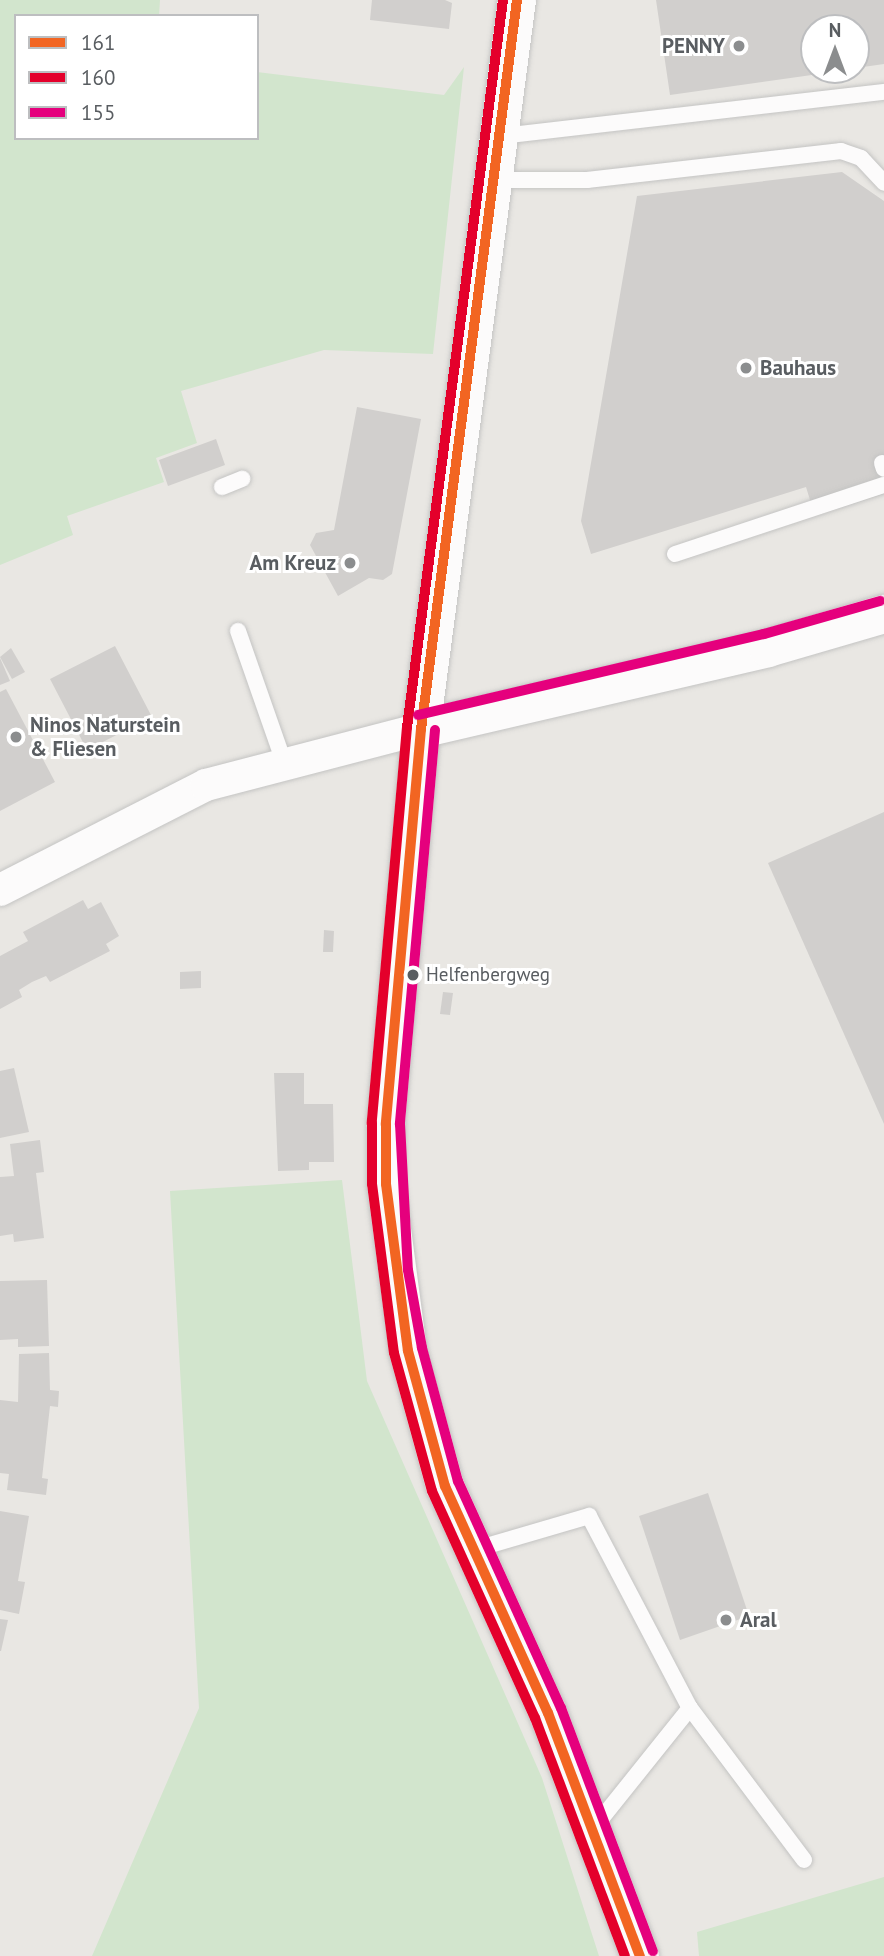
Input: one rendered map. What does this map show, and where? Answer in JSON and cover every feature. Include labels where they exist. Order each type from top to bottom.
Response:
[{"type":"main road","points":[[517,0],[498,180],[421,729],[387,1110],[386,1184],[408,1351],[445,1486],[548,1713],[640,1956]]},
{"type":"main road","points":[[421,729],[768,648],[884,614]]},
{"type":"street","points":[[0,890],[160,805],[284,762],[421,729]]},
{"type":"lane","points":[[502,136],[884,92]]},
{"type":"lane","points":[[498,180],[587,180],[841,151],[861,158],[884,183]]},
{"type":"lane","points":[[222,487],[242,479]]},
{"type":"lane","points":[[675,554],[884,485]]},
{"type":"lane","points":[[237,631],[284,762]]},
{"type":"lane","points":[[473,1550],[589,1516],[690,1708],[804,1860]]},
{"type":"lane","points":[[592,1831],[690,1708]]},
{"type":"green space","points":[[0,0],[160,0],[159,14],[14,14],[14,140],[259,140],[259,72],[444,95],[464,67],[433,354],[324,350],[181,391],[197,443],[156,458],[164,482],[67,516],[73,535],[0,565]]},
{"type":"green space","points":[[342,1180],[367,1381],[542,1778],[599,1956],[92,1956],[199,1708],[170,1191]]},
{"type":"green space","points":[[884,1877],[884,1956],[699,1956],[697,1932]]},
{"type":"building","points":[[372,0],[445,0],[452,3],[449,29],[370,20]]},
{"type":"building","name":"PENNY","points":[[656,0],[884,0],[884,64],[870,66],[870,14],[800,14],[800,77],[670,95]]},
{"type":"building","name":"Bauhaus","points":[[842,172],[884,201],[884,494],[815,516],[806,487],[591,554],[581,521],[637,196]]},
{"type":"building","points":[[357,407],[421,419],[392,574],[383,580],[369,578],[338,596],[310,545],[316,533],[334,530]]},
{"type":"building","points":[[216,439],[225,465],[168,486],[159,460]]},
{"type":"building","points":[[115,646],[152,717],[87,750],[50,679]]},
{"type":"building","points":[[11,648],[25,672],[12,679],[0,657]]},
{"type":"building","points":[[0,658],[10,681],[0,685]]},
{"type":"building","name":"Ninos Naturstein & Fliesen","points":[[6,689],[55,782],[0,811],[0,692]]},
{"type":"building","points":[[884,812],[884,1124],[768,863]]},
{"type":"building","points":[[83,900],[88,909],[101,902],[119,936],[106,944],[110,951],[50,982],[46,976],[32,982],[19,990],[22,997],[0,1009],[0,956],[28,941],[23,932]]},
{"type":"building","points":[[324,930],[334,931],[333,952],[323,952]]},
{"type":"building","points":[[201,971],[201,988],[180,989],[180,972]]},
{"type":"building","points":[[443,992],[453,993],[450,1015],[440,1014]]},
{"type":"building","points":[[14,1068],[29,1132],[0,1138],[0,1071]]},
{"type":"building","points":[[274,1073],[304,1073],[304,1104],[333,1104],[334,1162],[309,1162],[309,1170],[278,1171]]},
{"type":"building","points":[[40,1140],[44,1172],[36,1173],[44,1238],[14,1242],[13,1234],[0,1236],[0,1177],[14,1176],[10,1144]]},
{"type":"building","points":[[47,1280],[49,1346],[18,1347],[18,1339],[0,1340],[0,1281]]},
{"type":"building","points":[[49,1353],[50,1390],[59,1391],[58,1407],[50,1406],[42,1478],[48,1479],[46,1495],[7,1490],[9,1474],[0,1473],[0,1400],[18,1402],[19,1354]]},
{"type":"building","points":[[708,1493],[749,1616],[680,1640],[639,1516]]},
{"type":"building","points":[[0,1511],[29,1516],[18,1581],[25,1582],[19,1614],[0,1610]]},
{"type":"building","points":[[0,1619],[8,1620],[1,1651],[0,1651]]},
{"type":"transit line","name":"160","points":[[503,0],[407,727],[372,1123],[372,1184],[394,1353],[432,1491],[535,1718],[625,1956]]},
{"type":"transit line","name":"161","points":[[517,0],[421,729],[386,1124],[386,1184],[408,1351],[445,1486],[548,1713],[640,1956]]},
{"type":"transit line","name":"155","points":[[418,715],[764,634],[880,601]]},
{"type":"transit line","name":"155","points":[[435,730],[400,1124],[408,1270],[422,1348],[458,1481],[561,1708],[653,1951]]},
{"type":"place","name":"PENNY","points":[[739,46]]},
{"type":"place","name":"Bauhaus","points":[[746,368]]},
{"type":"place","name":"Am Kreuz","points":[[350,563]]},
{"type":"place","name":"Ninos Naturstein & Fliesen","points":[[16,737]]},
{"type":"place","name":"Helfenbergweg","points":[[413,975]]},
{"type":"place","name":"Aral","points":[[726,1620]]}]
